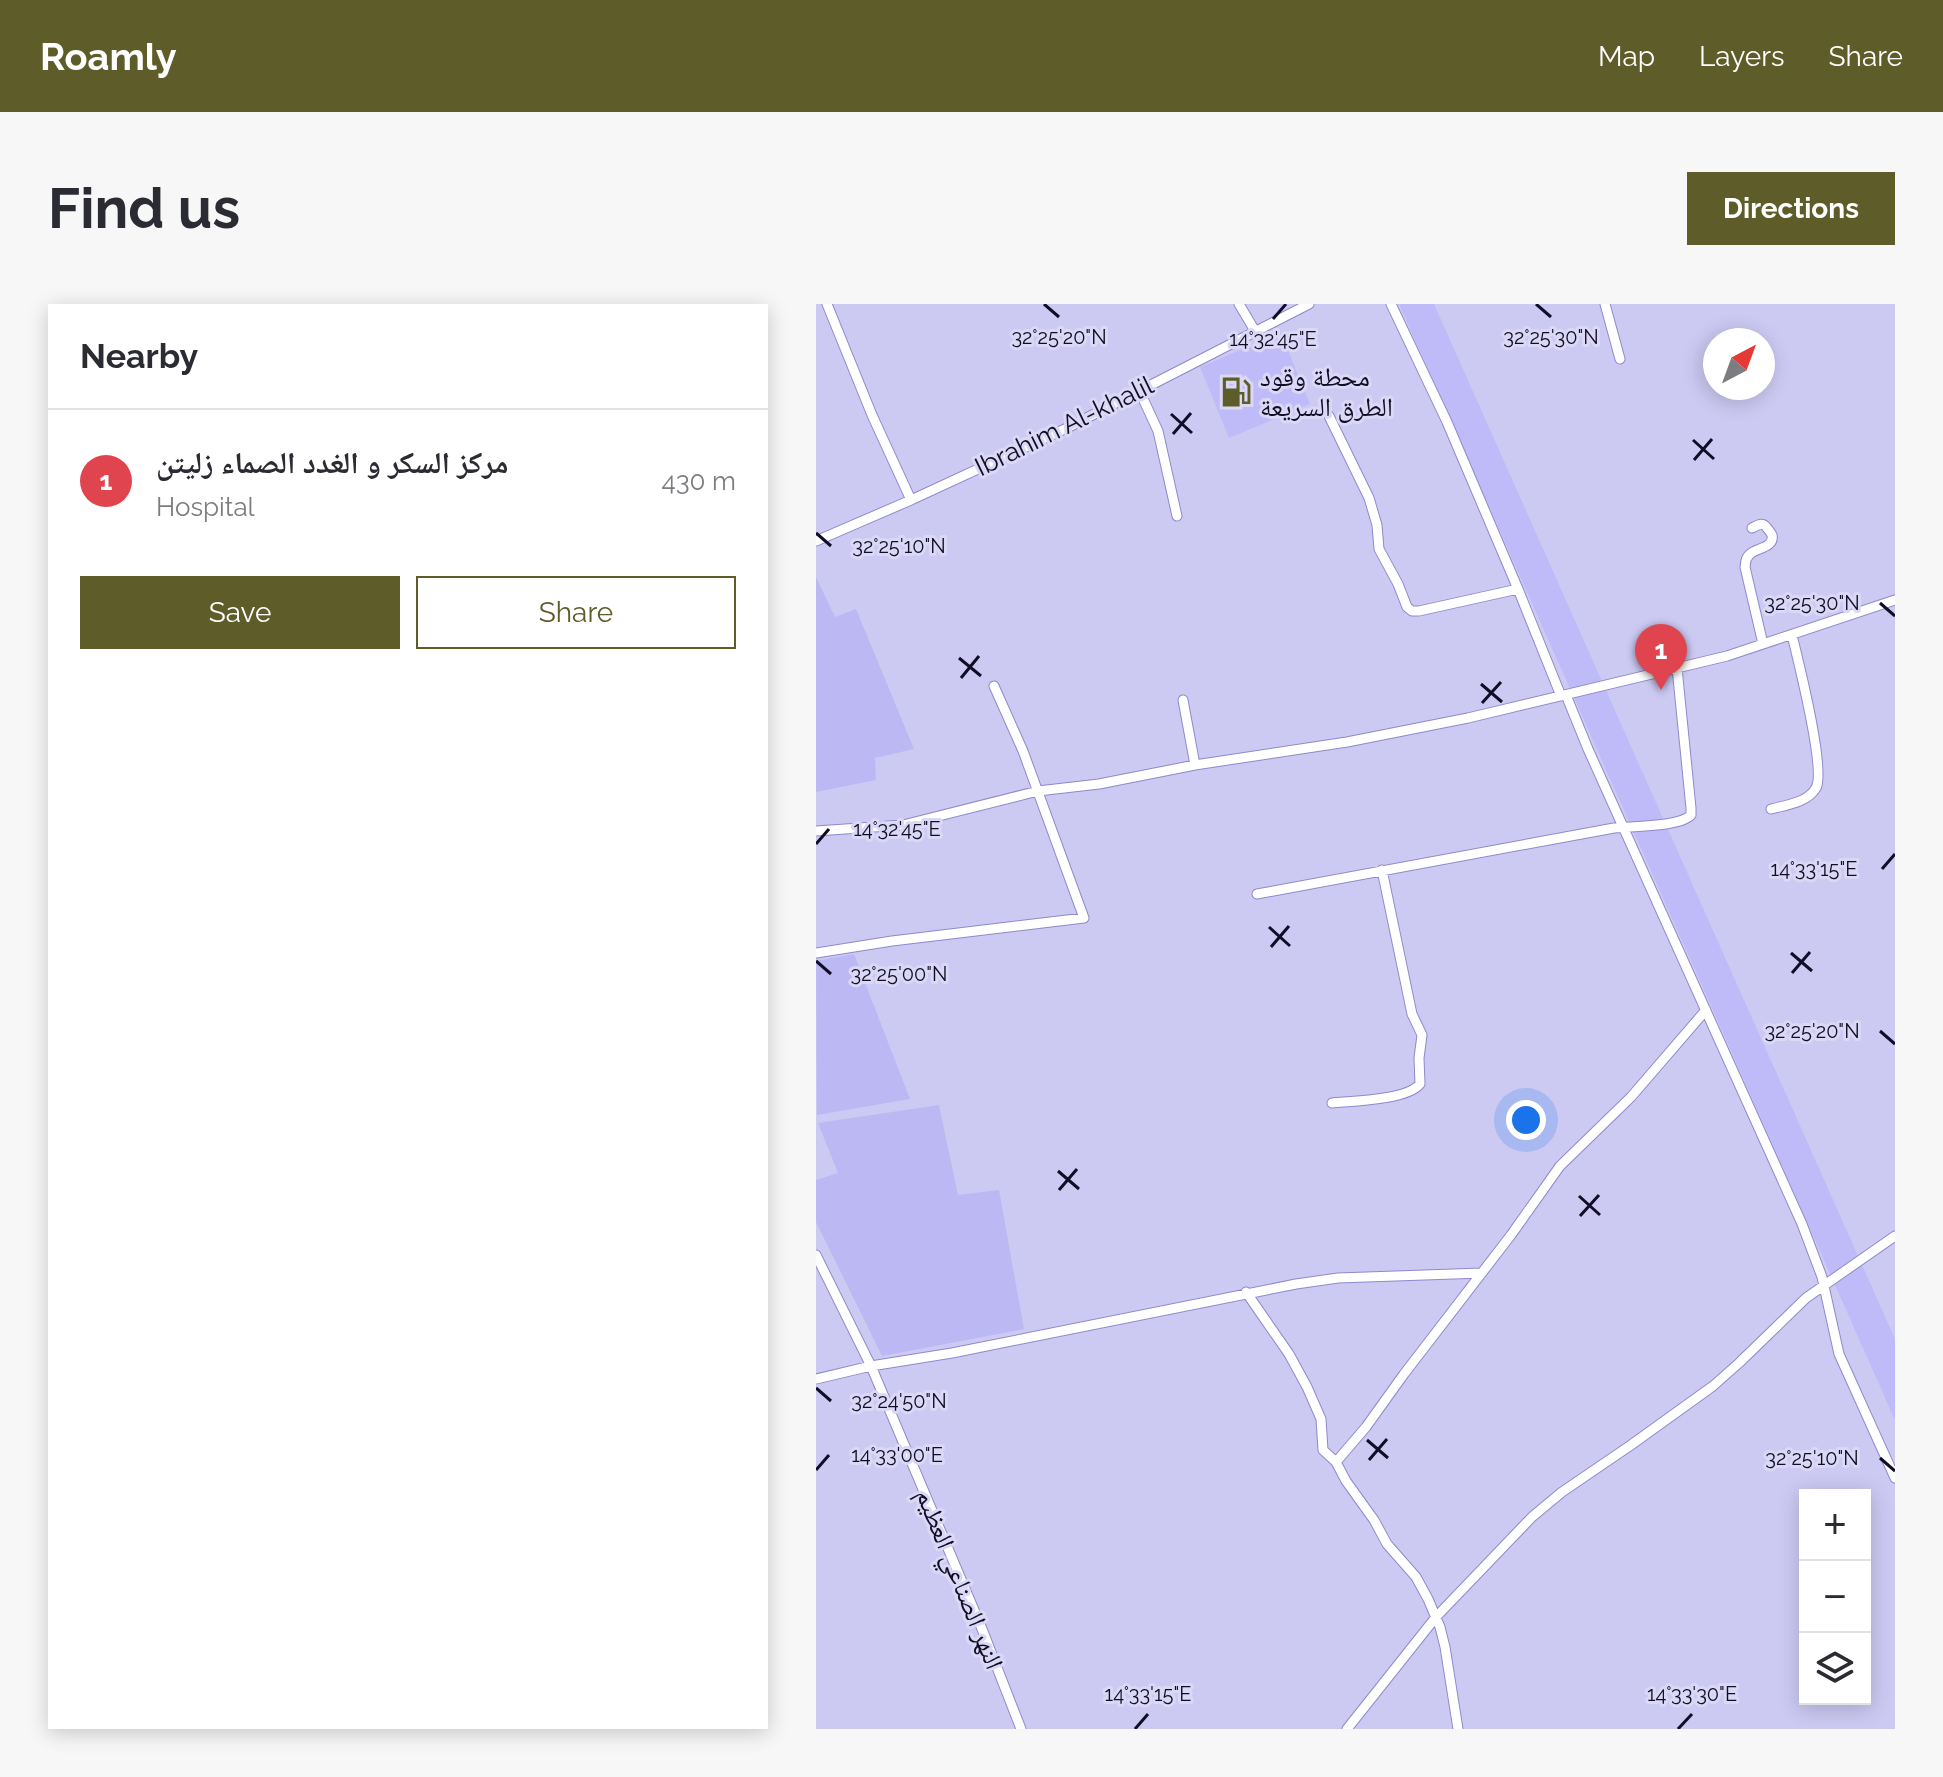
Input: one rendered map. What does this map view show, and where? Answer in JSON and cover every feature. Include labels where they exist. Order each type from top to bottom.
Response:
[{"type":"street","points":[[827,304],[911,500]]},
{"type":"street","points":[[1239,304],[1255,331]]},
{"type":"street","name":"Ibrahim Al-khalil","points":[[816,541],[1069,427],[1309,304]]},
{"type":"street","points":[[1391,304],[1447,422],[1564,696],[1802,1224],[1824,1285],[1839,1354],[1895,1478]]},
{"type":"street","points":[[1605,304],[1620,359]]},
{"type":"street","points":[[1139,390],[1158,431],[1177,516]]},
{"type":"street","points":[[1329,416],[1369,498],[1377,525],[1379,549],[1407,607],[1419,611],[1518,589]]},
{"type":"street","points":[[1752,528],[1764,525],[1773,538],[1771,543],[1748,555],[1746,560],[1748,582],[1763,644]]},
{"type":"street","points":[[816,831],[903,825],[1038,791],[1099,784],[1195,765],[1347,742],[1468,718],[1727,656],[1895,600]]},
{"type":"street","points":[[1771,809],[1810,796],[1818,782],[1808,701],[1792,635]]},
{"type":"street","points":[[1257,894],[1624,827],[1688,820],[1691,815],[1677,668]]},
{"type":"street","points":[[816,953],[1084,918],[1023,751],[994,686]]},
{"type":"street","points":[[1183,700],[1195,765]]},
{"type":"street","points":[[1332,1103],[1396,1095],[1415,1090],[1420,1084],[1422,1035],[1412,1014],[1382,870]]},
{"type":"street","points":[[1336,1462],[1366,1427],[1560,1166],[1631,1097],[1706,1010]]},
{"type":"street","points":[[1347,1729],[1436,1617],[1532,1517],[1713,1386],[1806,1298],[1895,1236]]},
{"type":"street","name":"النهر الصناعي العظيم","points":[[816,1255],[871,1366],[1021,1729]]},
{"type":"street","points":[[816,1379],[1246,1292],[1338,1278],[1482,1273]]},
{"type":"street","points":[[1246,1292],[1289,1354],[1307,1387],[1321,1419],[1323,1450],[1336,1462],[1387,1544],[1416,1577],[1436,1617],[1445,1647],[1458,1729]]},
{"type":"shaded area","points":[[1399,304],[1434,304],[1895,1339],[1895,1420]]},
{"type":"shaded area","points":[[1281,333],[1310,404],[1229,438],[1200,367]]},
{"type":"shaded area","points":[[816,577],[835,617],[856,609],[914,749],[875,758],[876,780],[816,792]]},
{"type":"shaded area","points":[[854,954],[910,1099],[817,1115],[816,961]]},
{"type":"shaded area","points":[[939,1105],[958,1195],[999,1190],[1024,1329],[882,1356],[816,1222],[816,1180],[838,1173],[818,1123]]},
{"type":"place","name":"محطة وقود الطرق السريعة","points":[[1236,392]]},
{"type":"place","name":"مركز السكر و الغدد الصماء زليتن","points":[[1661,690]]}]
